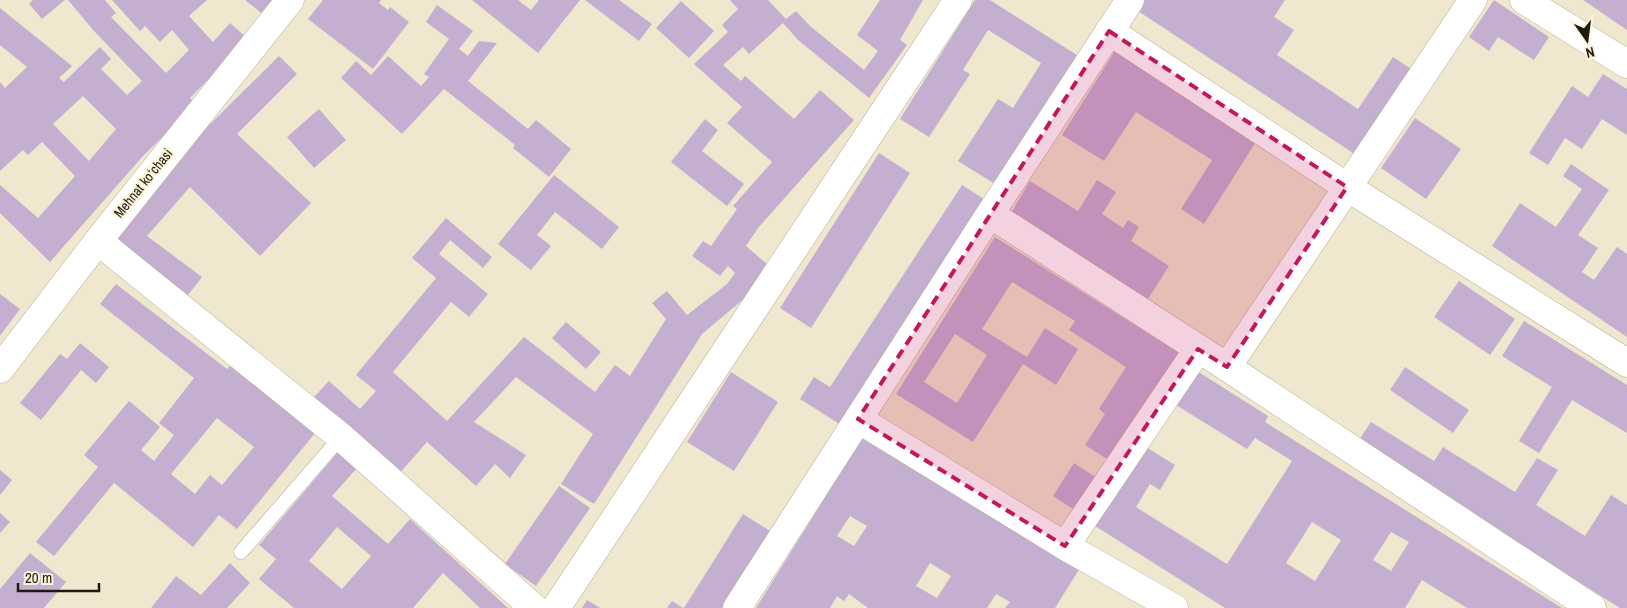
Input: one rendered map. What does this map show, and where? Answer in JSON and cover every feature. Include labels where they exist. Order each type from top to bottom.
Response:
[{"type":"street","name":"Mehnat koʻchasi","points":[[0,369],[98,240],[290,0]]},
{"type":"street","points":[[556,608],[958,0]]},
{"type":"street","points":[[737,608],[1130,0]]},
{"type":"street","points":[[1227,367],[1474,0]]},
{"type":"street","points":[[1524,0],[1627,64]]},
{"type":"street","points":[[1109,30],[1347,187],[1627,363]]},
{"type":"street","points":[[990,214],[1227,367],[1592,608]]},
{"type":"street","points":[[98,240],[341,437],[534,608]]},
{"type":"street","points":[[1065,546],[1198,349]]},
{"type":"street","points":[[858,419],[1065,546],[1143,598],[1174,608]]},
{"type":"lane","points":[[241,552],[341,437]]},
{"type":"highlighted area","points":[[1109,31],[1347,187],[1227,367],[1198,349],[1065,546],[858,419]]},
{"type":"building","points":[[33,0],[65,0],[42,19],[29,4]]},
{"type":"building","points":[[68,0],[105,0],[116,13],[111,17],[166,73],[189,50],[172,30],[160,42],[145,26],[140,31],[112,0],[207,0],[189,16],[213,42],[230,23],[248,39],[190,98],[196,104],[143,156],[50,262],[0,213],[0,185],[38,218],[75,176],[42,142],[28,155],[23,150],[0,171],[0,82],[5,88],[27,67],[0,45],[0,8],[72,66],[59,78],[64,82],[100,47],[111,59],[101,69],[127,95],[142,81],[94,31]],"holes":[[[83,96],[116,129],[89,161],[53,124]]]},
{"type":"building","points":[[245,0],[278,0],[265,16]]},
{"type":"building","points":[[323,0],[381,0],[379,3],[388,10],[390,7],[409,22],[373,69],[308,19]]},
{"type":"building","points":[[472,0],[518,0],[531,10],[539,0],[580,0],[538,53]]},
{"type":"building","points":[[585,0],[619,0],[652,24],[639,41]]},
{"type":"building","points":[[730,0],[768,0],[786,19],[796,11],[810,26],[864,70],[878,51],[857,35],[880,0],[923,0],[900,40],[907,45],[869,98],[798,40],[783,23],[749,54],[743,47],[723,65],[741,81],[745,76],[794,119],[820,90],[854,120],[758,228],[746,246],[776,272],[702,334],[594,504],[561,484],[593,434],[516,377],[474,422],[526,455],[510,478],[495,464],[476,486],[427,442],[399,474],[314,397],[329,381],[360,409],[376,391],[356,375],[436,278],[412,258],[446,218],[492,257],[483,268],[450,240],[439,254],[488,294],[469,317],[451,302],[393,372],[447,421],[524,337],[595,392],[615,365],[630,376],[666,319],[652,303],[667,291],[687,315],[727,284],[735,273],[728,266],[720,276],[692,256],[703,241],[711,246],[737,209],[733,206],[772,162],[727,123],[742,107],[694,64],[728,32],[722,25],[738,9]]},
{"type":"building","points":[[975,0],[990,0],[1077,55],[995,184],[958,161],[998,99],[1013,108],[1041,63],[988,30],[963,70],[970,74],[929,137],[900,119]]},
{"type":"building","points":[[1145,0],[1285,0],[1274,17],[1294,30],[1277,55],[1358,109],[1393,57],[1413,70],[1356,155],[1138,11]]},
{"type":"building","points":[[1494,0],[1549,37],[1534,60],[1498,37],[1489,51],[1469,37]]},
{"type":"building","points":[[1583,0],[1627,0],[1627,30]]},
{"type":"building","points":[[681,1],[714,31],[689,58],[656,28]]},
{"type":"building","points":[[437,5],[473,31],[459,49],[468,56],[479,41],[497,43],[468,81],[528,129],[536,120],[571,149],[549,177],[513,148],[515,145],[444,89],[402,134],[341,78],[356,61],[371,75],[388,56],[421,86],[429,77],[424,74],[449,39],[426,22]]},
{"type":"building","points":[[1115,51],[1257,140],[1204,224],[1181,209],[1212,160],[1136,112],[1104,161],[1062,135]]},
{"type":"building","points":[[279,56],[297,74],[237,134],[311,203],[260,256],[190,187],[147,236],[202,277],[188,295],[109,236],[188,146]]},
{"type":"building","points":[[1603,74],[1627,89],[1627,135],[1602,119],[1582,149],[1565,138],[1548,165],[1529,153],[1572,86],[1588,97]]},
{"type":"building","points":[[319,109],[346,140],[314,168],[287,137]]},
{"type":"building","points":[[1415,118],[1461,149],[1426,199],[1381,168]]},
{"type":"building","points":[[705,119],[718,130],[702,151],[744,184],[727,206],[671,162]]},
{"type":"building","points":[[879,153],[910,173],[811,328],[780,308]]},
{"type":"building","points":[[1571,164],[1609,190],[1578,235],[1598,248],[1582,272],[1594,280],[1617,247],[1627,254],[1627,337],[1492,246],[1520,203],[1556,227],[1582,189],[1563,176]]},
{"type":"building","points":[[554,175],[619,227],[602,249],[555,212],[537,235],[551,246],[531,270],[498,244]]},
{"type":"building","points":[[1097,180],[1116,192],[1102,214],[1123,228],[1128,220],[1139,227],[1131,241],[1169,266],[1148,299],[1008,218],[1030,181],[1078,211]]},
{"type":"building","points":[[962,185],[987,201],[841,425],[800,399],[814,377],[830,387]]},
{"type":"building","points":[[995,237],[1184,356],[1115,464],[1085,445],[1105,414],[1099,409],[1126,367],[1069,330],[1075,321],[1012,282],[982,329],[1027,357],[1045,328],[1078,349],[1056,385],[1023,364],[973,442],[896,394]],"holes":[[[955,334],[987,355],[957,403],[924,382]]]},
{"type":"building","points":[[1459,281],[1515,319],[1490,355],[1434,317]]},
{"type":"building","points":[[116,284],[227,369],[230,366],[315,433],[237,529],[219,515],[193,547],[114,483],[54,556],[36,542],[98,467],[84,455],[129,401],[160,427],[141,450],[154,461],[174,435],[159,423],[194,378],[100,304]],"holes":[[[217,418],[254,447],[222,485],[210,475],[195,494],[171,474]]]},
{"type":"building","points":[[0,294],[20,309],[0,336]]},
{"type":"building","points":[[1524,321],[1627,385],[1627,433],[1572,400],[1539,453],[1519,441],[1552,387],[1502,356]]},
{"type":"building","points":[[566,322],[601,352],[586,369],[552,338]]},
{"type":"building","points":[[80,343],[109,367],[96,383],[81,370],[41,420],[20,403],[60,354],[67,359]]},
{"type":"building","points":[[1405,367],[1469,410],[1453,433],[1390,390]]},
{"type":"building","points":[[1197,371],[1268,416],[1265,422],[1562,608],[1467,608],[1422,580],[1405,608],[1225,608],[1095,526],[1146,447],[1175,465],[1160,490],[1150,484],[1136,507],[1227,564],[1292,461],[1255,438],[1247,449],[1176,405]],"holes":[[[1312,522],[1341,540],[1315,581],[1286,563]],[[1391,532],[1409,542],[1391,571],[1373,560]]]},
{"type":"building","points":[[731,372],[778,402],[734,471],[687,442]]},
{"type":"building","points":[[1371,422],[1434,461],[1443,447],[1515,492],[1537,458],[1558,470],[1536,505],[1585,536],[1611,495],[1627,505],[1627,608],[1620,608],[1357,443]]},
{"type":"building","points":[[864,435],[1080,568],[1055,608],[1005,608],[1010,602],[996,594],[987,608],[868,608],[849,594],[844,601],[837,596],[830,608],[756,608]],"holes":[[[850,516],[867,526],[854,546],[837,536]],[[930,563],[951,576],[937,598],[916,586]]]},
{"type":"building","points":[[339,451],[358,467],[332,496],[388,544],[410,519],[508,608],[480,608],[443,573],[413,608],[294,608],[259,579],[276,559],[259,545]],"holes":[[[337,527],[371,556],[342,589],[309,561]]]},
{"type":"building","points":[[1074,463],[1100,480],[1079,513],[1053,496]]},
{"type":"building","points":[[0,470],[12,480],[0,495]]},
{"type":"building","points":[[559,486],[590,508],[536,586],[505,564]]},
{"type":"building","points":[[0,513],[10,522],[0,533]]},
{"type":"building","points":[[743,514],[770,531],[722,608],[684,608]]},
{"type":"building","points":[[30,553],[66,582],[44,608],[0,608],[0,589]]},
{"type":"building","points":[[230,563],[250,583],[227,608],[151,608],[176,576],[201,595]]},
{"type":"building","points":[[587,600],[600,608],[582,608]]},
{"type":"building","points":[[672,601],[683,608],[667,608]]}]
